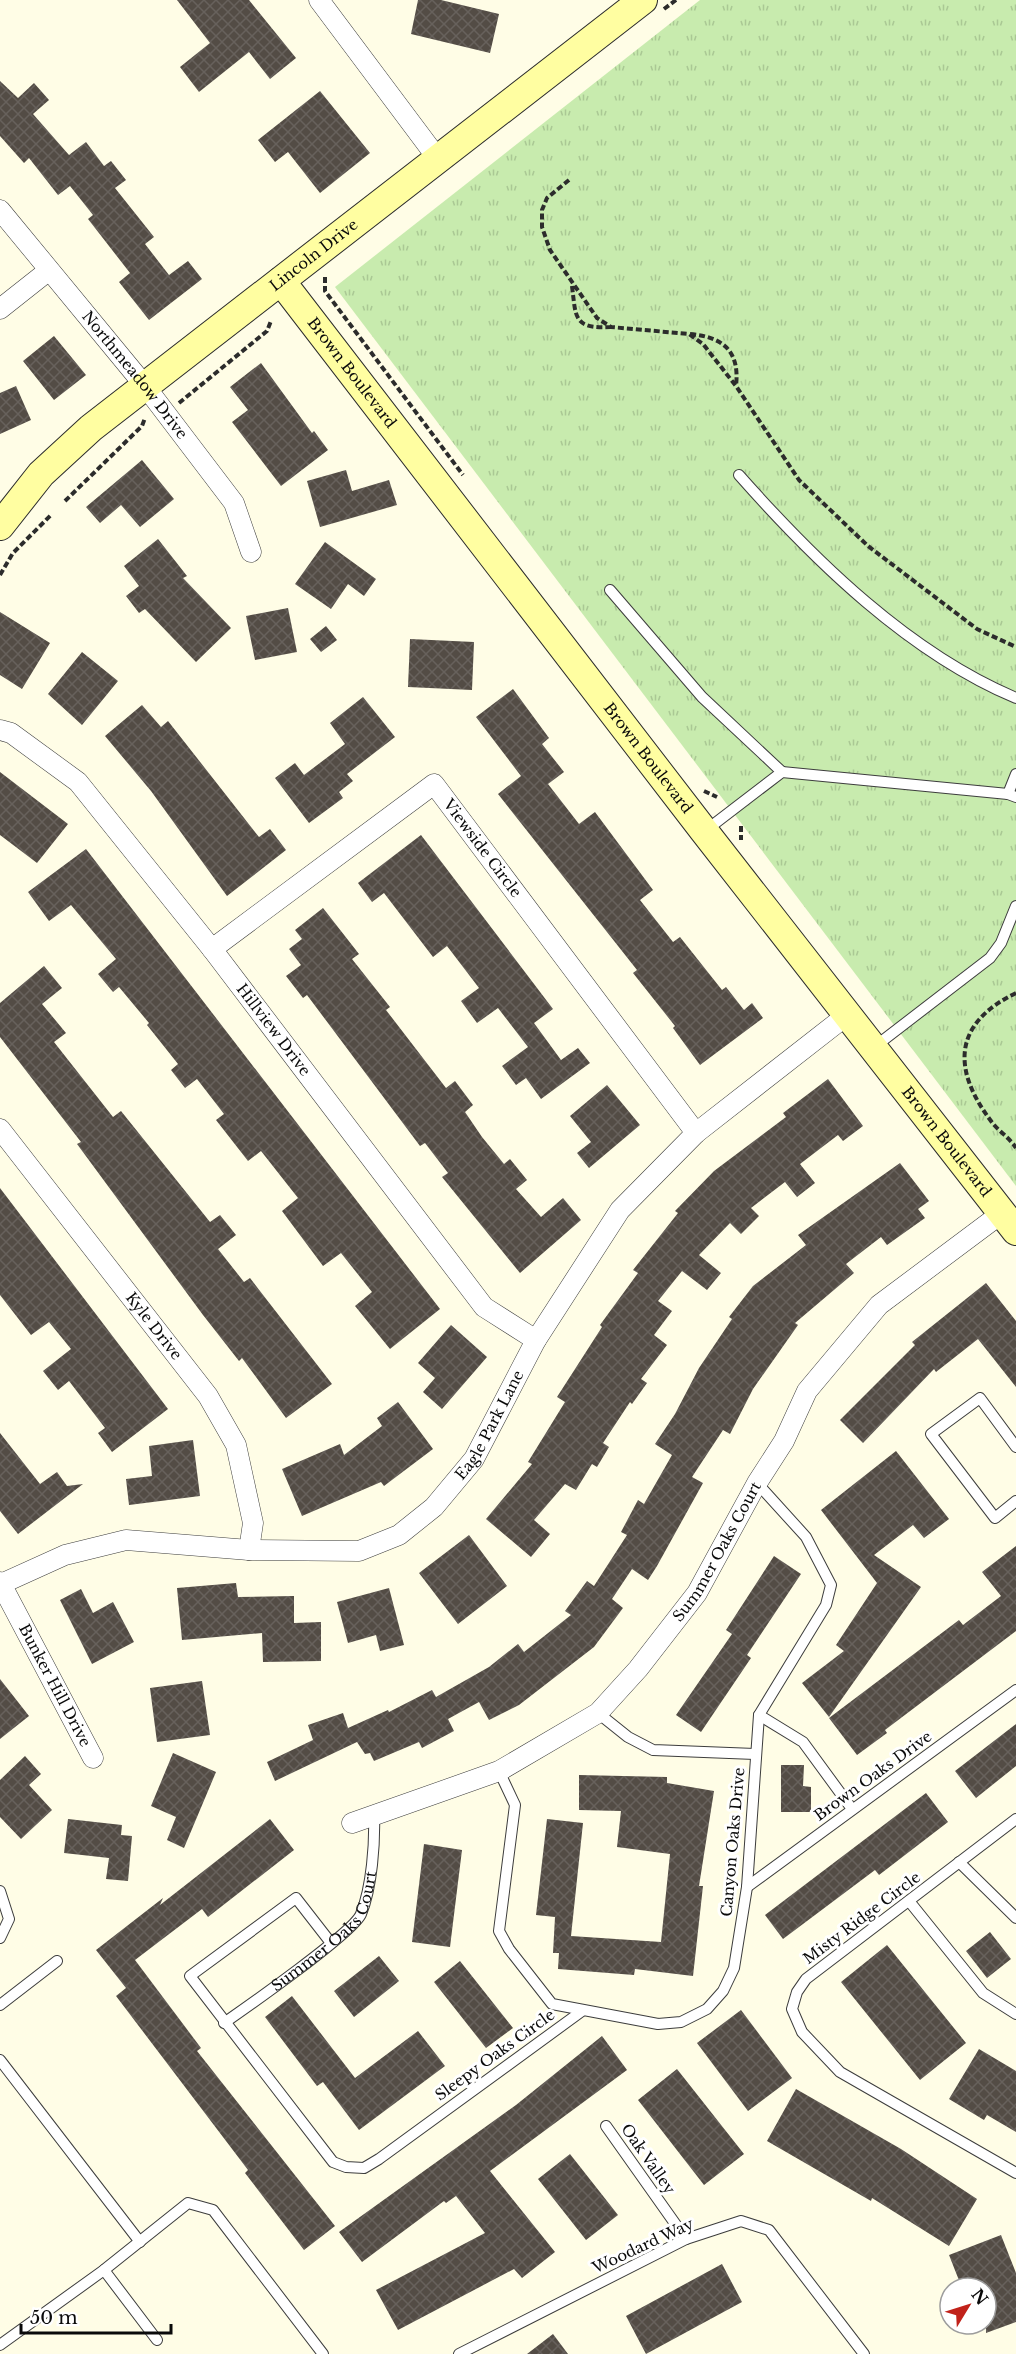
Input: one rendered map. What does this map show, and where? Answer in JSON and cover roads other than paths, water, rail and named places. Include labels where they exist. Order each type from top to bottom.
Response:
[{"type":"street","points":[[319,0],[438,159]]},
{"type":"street","name":"Lincoln Drive","points":[[0,526],[41,474],[91,428],[147,399],[281,281],[643,0]]},
{"type":"street","name":"Northmeadow Drive","points":[[0,210],[147,399],[234,503],[251,552]]},
{"type":"street","points":[[0,309],[48,271]]},
{"type":"street","name":"Brown Boulevard","points":[[281,281],[704,831],[1009,1222]]},
{"type":"street","name":"Hillview Drive","points":[[0,730],[11,734],[78,782],[212,950],[484,1307],[536,1340]]},
{"type":"street","name":"Viewside Circle","points":[[212,950],[434,784],[696,1133]]},
{"type":"street","name":"Eagle Park Lane","points":[[1,1583],[65,1556],[126,1540],[249,1551],[359,1551],[399,1535],[434,1508],[474,1459],[536,1340],[620,1210],[696,1133],[847,1015]]},
{"type":"street","name":"Kyle Drive","points":[[0,1129],[208,1396],[236,1445],[253,1523],[249,1551]]},
{"type":"street","name":"Summer Oaks Court","points":[[352,1823],[499,1771],[598,1713],[638,1670],[697,1593],[757,1483],[784,1441],[807,1391],[879,1305],[1009,1222]]},
{"type":"street","name":"Bunker Hill Drive","points":[[1,1583],[93,1758]]},
{"type":"lane","points":[[740,475],[812,554],[896,625],[988,686],[1016,698]]},
{"type":"lane","points":[[610,590],[702,696],[782,772],[1012,796],[1016,774]]},
{"type":"lane","points":[[704,831],[782,772]]},
{"type":"lane","points":[[873,1048],[990,958],[1001,943],[1016,906]]},
{"type":"lane","points":[[1016,1447],[980,1398],[931,1434],[994,1518],[1016,1501]]},
{"type":"lane","name":"Canyon Oaks Drive","points":[[582,2011],[658,2024],[681,2022],[707,2009],[723,1992],[734,1968],[747,1887],[759,1715],[826,1605],[831,1586],[806,1537],[757,1483]]},
{"type":"lane","name":"Brown Oaks Drive","points":[[747,1887],[1016,1690]]},
{"type":"lane","name":"Canyon Oaks Drive","points":[[598,1713],[628,1737],[653,1750],[755,1754]]},
{"type":"lane","points":[[759,1715],[802,1742],[852,1809]]},
{"type":"lane","name":"Sleepy Oaks Circle","points":[[499,1771],[515,1805],[499,1931],[508,1949],[552,2004],[582,2011]]},
{"type":"lane","name":"Summer Oaks Court","points":[[225,2023],[331,1943],[361,1916],[375,1847],[374,1814]]},
{"type":"lane","name":"Misty Ridge Circle","points":[[1013,2172],[840,2072],[801,2032],[792,2009],[797,1992],[806,1979],[1016,1820]]},
{"type":"lane","points":[[959,1863],[1016,1918]]},
{"type":"lane","points":[[0,1891],[9,1919],[0,1938]]},
{"type":"lane","name":"Sleepy Oaks Circle","points":[[331,1943],[296,1898],[190,1976],[333,2163],[346,2167],[364,2168],[582,2011]]},
{"type":"lane","points":[[909,1900],[983,1993],[1016,2014]]},
{"type":"lane","points":[[0,2005],[57,1961]]},
{"type":"lane","points":[[0,2060],[140,2242]]},
{"type":"lane","name":"Oak Valley","points":[[606,2126],[686,2240]]},
{"type":"lane","points":[[1013,2172],[1016,2184]]},
{"type":"lane","points":[[0,2344],[104,2270],[188,2203],[213,2210],[323,2354]]},
{"type":"lane","name":"Woodard Way","points":[[459,2354],[686,2240],[741,2221],[769,2230],[864,2354]]},
{"type":"lane","points":[[104,2270],[157,2340]]}]
